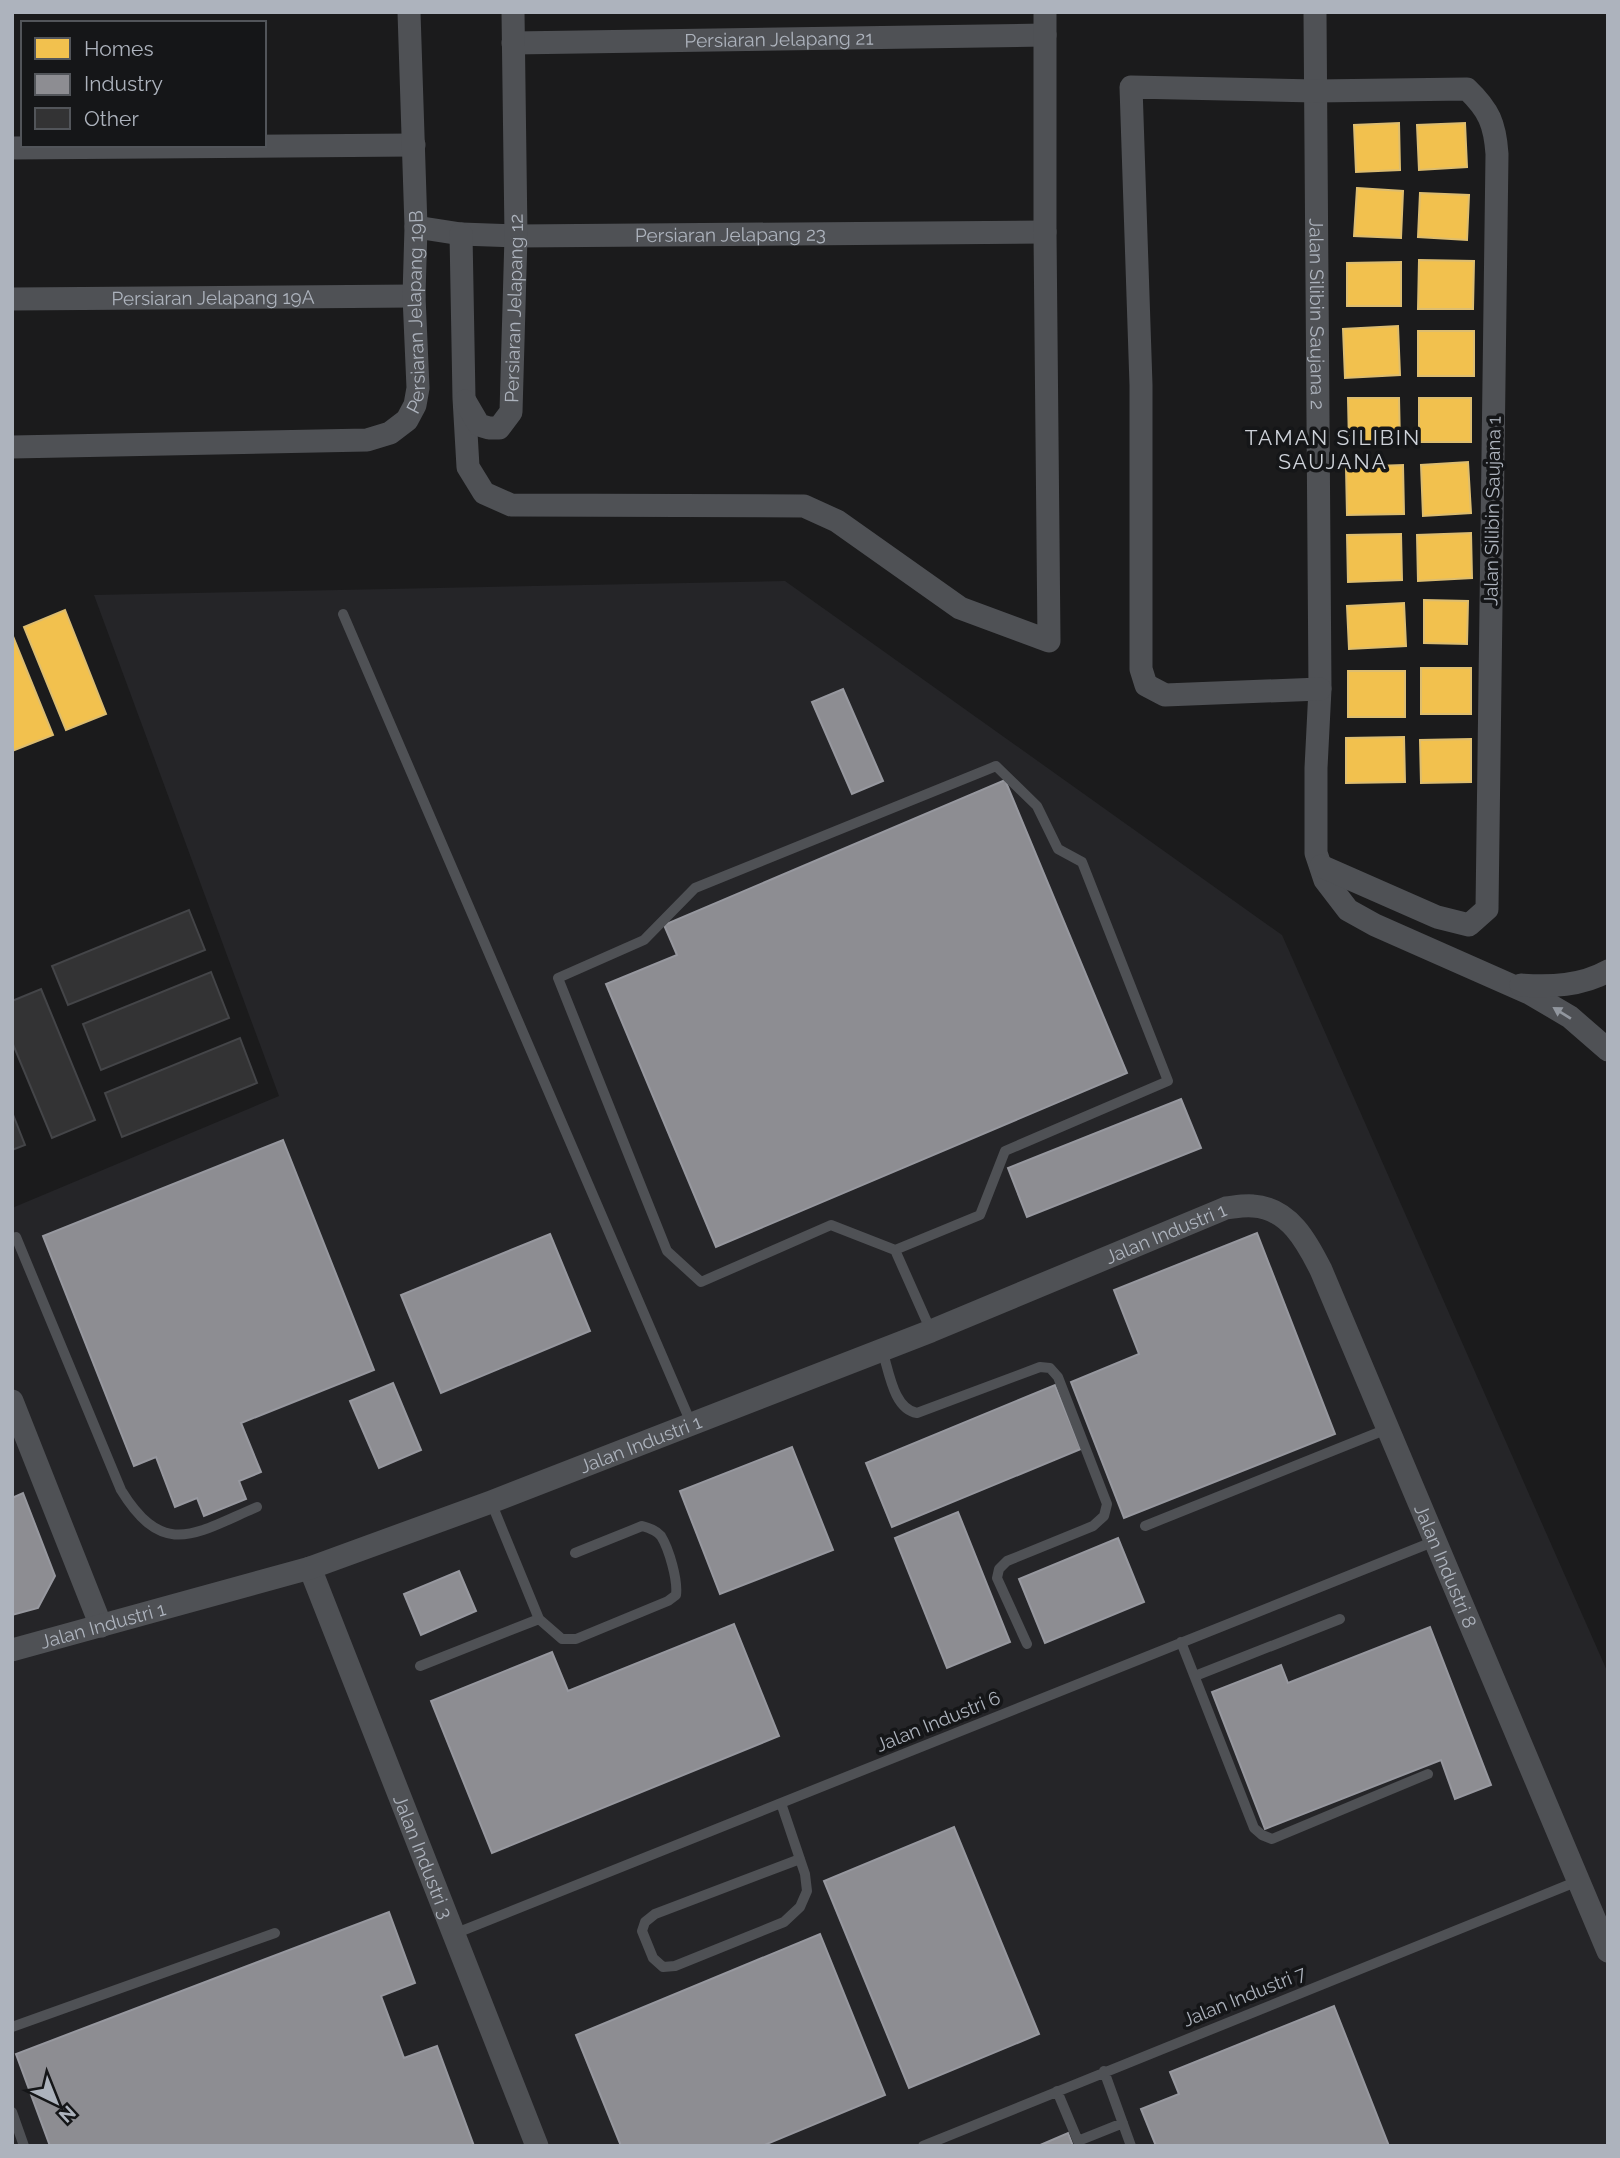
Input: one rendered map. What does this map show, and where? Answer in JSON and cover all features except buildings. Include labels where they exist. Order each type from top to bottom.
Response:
[{"type":"street","name":"Persiaran Jelapang 19B","points":[[12,447],[367,440],[390,433],[407,420],[415,405],[418,388],[409,12]]},
{"type":"street","name":"Persiaran Jelapang 12","points":[[464,398],[479,425],[489,428],[499,428],[511,412],[516,236],[513,12]]},
{"type":"street","points":[[461,234],[468,467],[484,494],[511,505],[804,506],[837,521],[960,608],[1049,641],[1045,12]]},
{"type":"street","name":"Jalan Silibin Saujana 2","points":[[1315,13],[1320,689],[1316,853],[1321,866]]},
{"type":"street","name":"Persiaran Jelapang 21","points":[[513,43],[1045,35]]},
{"type":"street","points":[[1315,91],[1131,87],[1141,385],[1141,669],[1146,685],[1165,695],[1320,689]]},
{"type":"street","name":"Jalan Silibin Saujana 1","points":[[1315,91],[1467,89],[1486,108],[1495,134],[1497,154],[1487,909],[1469,925],[1447,920],[1321,866]]},
{"type":"street","points":[[266,146],[414,145]]},
{"type":"street","points":[[12,148],[146,147]]},
{"type":"street","name":"Persiaran Jelapang 23","points":[[416,227],[461,234],[516,236],[1045,232]]},
{"type":"street","name":"Persiaran Jelapang 19A","points":[[12,299],[414,296]]},
{"type":"street","points":[[1321,866],[1325,880],[1348,909],[1375,925],[1511,984],[1570,1017],[1608,1050]]},
{"type":"street","points":[[1511,984],[1558,986],[1584,982],[1608,971]]},
{"type":"street","name":"Jalan Industri 1","points":[[12,1650],[310,1568],[491,1502],[931,1331],[1226,1208],[1255,1205]]},
{"type":"street","name":"Jalan Industri 8","points":[[1255,1205],[1278,1213],[1297,1228],[1310,1248],[1608,1951]]},
{"type":"street","points":[[12,1401],[101,1626]]},
{"type":"street","name":"Jalan Industri 3","points":[[310,1568],[537,2146]]},
{"type":"lane","points":[[343,614],[691,1423]]},
{"type":"lane","points":[[895,1250],[980,1215],[1005,1151],[1168,1081],[1082,862],[1058,849],[1037,806],[996,766],[695,888],[644,940],[558,978],[667,1251],[701,1282],[831,1225],[895,1250],[931,1331]]},
{"type":"lane","points":[[12,1239],[16,1237],[121,1490],[132,1509],[146,1524],[165,1533],[190,1535],[257,1507]]},
{"type":"lane","points":[[882,1350],[900,1404],[908,1412],[917,1413],[1040,1367],[1050,1368],[1058,1377],[1107,1504],[1104,1516],[1093,1526],[1007,1561],[999,1569],[998,1578],[1027,1644]]},
{"type":"lane","points":[[1145,1526],[1387,1429]]},
{"type":"lane","points":[[491,1502],[539,1619],[562,1639],[576,1639],[668,1601],[676,1595],[677,1583],[662,1538],[654,1530],[642,1526],[575,1553]]},
{"type":"lane","name":"Jalan Industri 6","points":[[454,1934],[1435,1541]]},
{"type":"lane","points":[[420,1666],[539,1619]]},
{"type":"lane","points":[[1195,1676],[1340,1619]]},
{"type":"lane","points":[[1181,1642],[1254,1828],[1262,1835],[1272,1839],[1428,1774]]},
{"type":"lane","points":[[781,1803],[800,1859],[807,1891],[800,1908],[784,1922],[675,1966],[663,1967],[653,1958],[642,1931],[645,1922],[655,1914],[800,1859]]},
{"type":"lane","name":"Jalan Industri 7","points":[[923,2146],[1578,1881]]},
{"type":"lane","points":[[12,2027],[275,1933]]},
{"type":"lane","points":[[1104,2071],[1130,2146]]},
{"type":"lane","points":[[1057,2091],[1079,2143],[1123,2123]]},
{"type":"lane","points":[[12,2112],[24,2146]]},
{"type":"shaded area","points":[[785,581],[1282,935],[1608,1673],[1608,2146],[12,2146],[12,1208],[279,1096],[94,595]]},
{"type":"district","name":"TAMAN SILIBIN SAUJANA","points":[[1333,450]]}]
